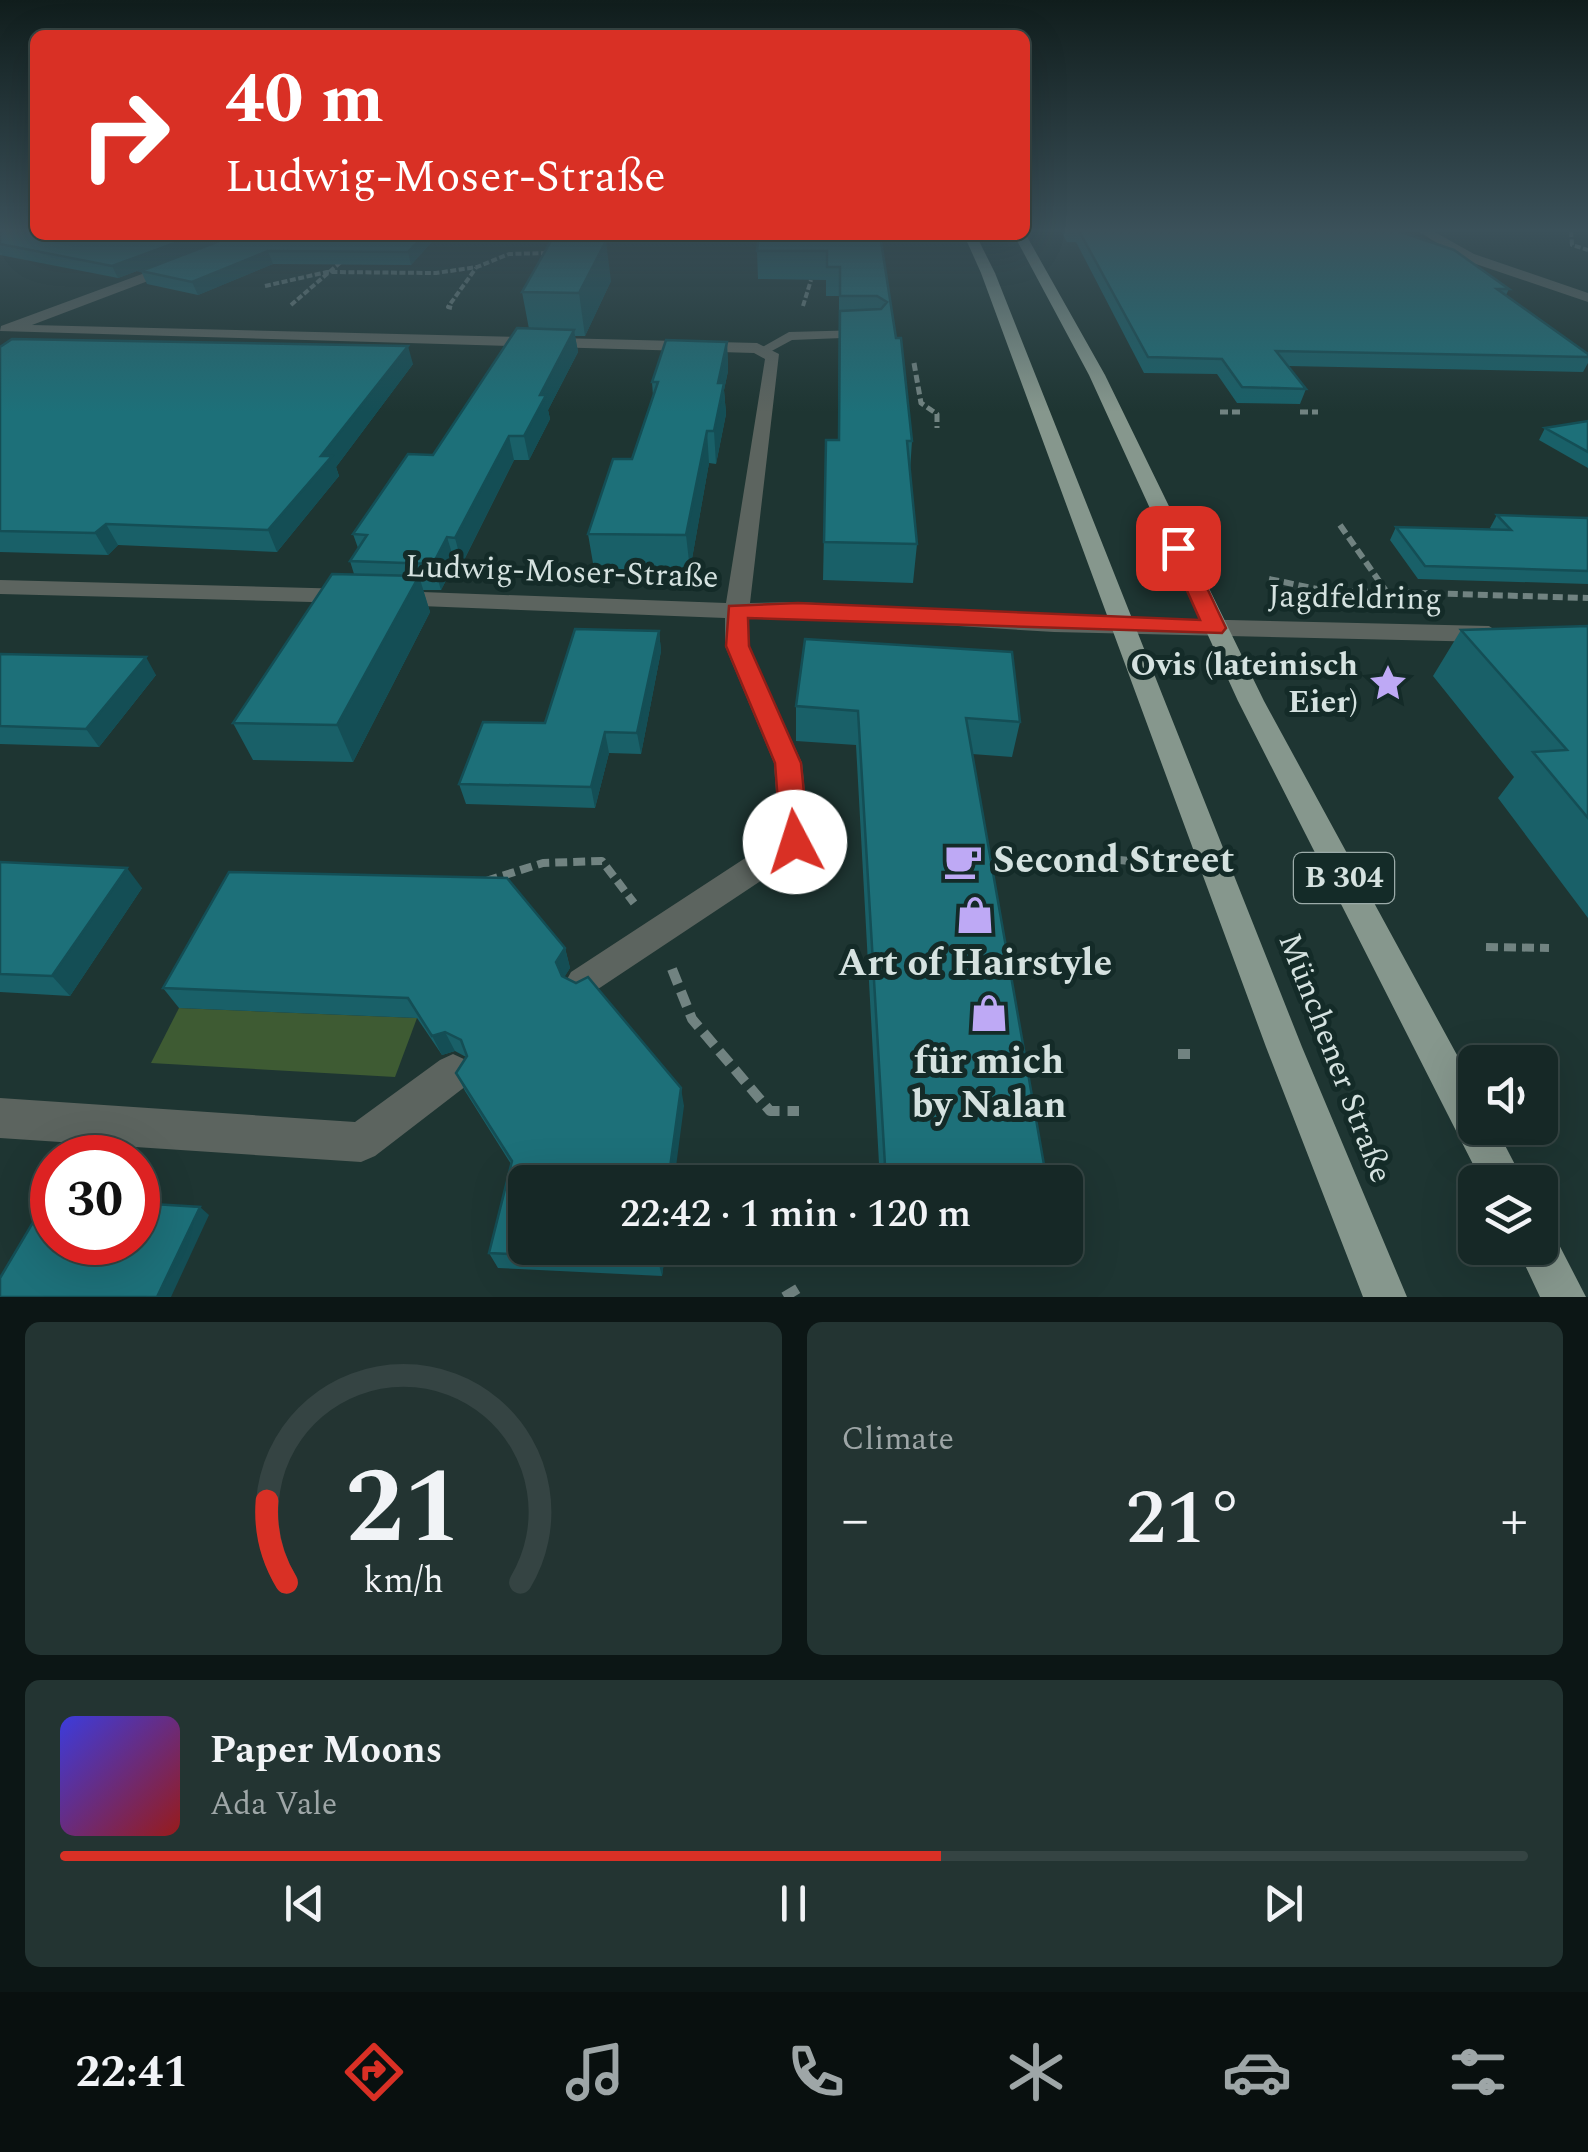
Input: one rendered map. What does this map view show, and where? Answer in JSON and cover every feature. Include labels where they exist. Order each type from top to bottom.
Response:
[{"type":"main road","name":"Münchener Straße","points":[[995,292],[1121,626],[1385,1297]]},
{"type":"main road","name":"B 304","points":[[1051,292],[1097,375],[1214,628],[1458,1094]]},
{"type":"main road","points":[[1547,1265],[1564,1297]]},
{"type":"street","points":[[2,330],[105,292]]},
{"type":"street","points":[[2,330],[760,349],[773,357],[737,611],[737,646],[788,763],[795,842],[582,983]]},
{"type":"street","name":"Ludwig-Moser-Straße","points":[[0,587],[798,610],[1121,626]]},
{"type":"street","name":"Jagdfeldring","points":[[1121,626],[1518,634]]},
{"type":"street","points":[[0,1118],[361,1142],[454,1073]]},
{"type":"lane","points":[[760,349],[788,336],[875,334]]},
{"type":"path","points":[[257,337],[305,292]]},
{"type":"path","points":[[914,363],[921,402],[937,414],[936,428]]},
{"type":"path","points":[[1220,412],[1242,412]]},
{"type":"path","points":[[1300,412],[1318,412]]},
{"type":"path","points":[[1340,525],[1386,591]]},
{"type":"path","points":[[1268,579],[1322,590],[1588,598]]},
{"type":"path","points":[[473,886],[529,864],[569,857],[602,861],[658,934],[692,1019],[770,1111],[799,1111]]},
{"type":"path","points":[[1118,860],[1130,861]]},
{"type":"path","points":[[1486,947],[1548,948]]},
{"type":"path","points":[[784,1297],[804,1285]]},
{"type":"green space","points":[[179,1008],[417,1018],[395,1077],[151,1063]]},
{"type":"building","points":[[840,292],[889,292],[896,338],[901,338],[917,544],[824,542],[826,440],[839,440],[840,311],[881,309],[887,302],[877,296],[840,296]]},
{"type":"building","points":[[1112,292],[1501,292],[1588,354],[1276,351],[1306,389],[1242,387],[1222,359],[1148,357]]},
{"type":"building","points":[[517,328],[574,330],[540,395],[546,395],[524,436],[509,436],[455,538],[447,537],[433,564],[350,561],[367,535],[353,534],[408,454],[433,455]]},
{"type":"building","points":[[12,339],[408,346],[321,456],[332,456],[268,530],[106,524],[95,533],[0,531],[0,347]]},
{"type":"building","points":[[666,340],[727,342],[714,431],[707,431],[686,535],[588,534],[613,459],[632,459],[658,382],[652,382]]},
{"type":"building","points":[[1588,421],[1588,452],[1545,428]]},
{"type":"building","points":[[1497,515],[1588,518],[1588,571],[1425,566],[1396,527],[1511,530]]},
{"type":"building","points":[[332,574],[419,576],[337,725],[233,723]]},
{"type":"building","points":[[1588,626],[1588,818],[1533,752],[1567,750],[1461,630]]},
{"type":"building","points":[[575,629],[659,631],[637,733],[605,732],[591,787],[459,784],[483,722],[545,723]]},
{"type":"building","points":[[805,639],[1012,652],[1020,722],[966,718],[1044,1165],[885,1165],[858,711],[796,706]]},
{"type":"building","points":[[0,654],[146,657],[86,729],[0,726]]},
{"type":"building","points":[[0,862],[127,868],[52,976],[0,974]]},
{"type":"building","points":[[229,872],[507,878],[565,948],[556,962],[562,976],[576,983],[588,977],[681,1088],[670,1165],[511,1165],[456,1073],[467,1056],[461,1040],[445,1032],[432,1036],[408,998],[163,988]]},
{"type":"building","points":[[508,1177],[508,1254],[489,1253]]},
{"type":"building","points":[[160,1204],[200,1207],[157,1297],[0,1297],[0,1278],[30,1227],[30,1265],[160,1265]]},
{"type":"place","name":"Ovis (lateinisch Eier)","points":[[1388,683]]},
{"type":"place","name":"Second Street","points":[[963,861]]},
{"type":"place","name":"Art of Hairstyle","points":[[975,915]]},
{"type":"place","name":"für mich by Nalan","points":[[989,1013]]},
{"type":"route","points":[[795,842],[788,763],[737,646],[737,611],[798,610],[1214,628],[1178,548]]}]
